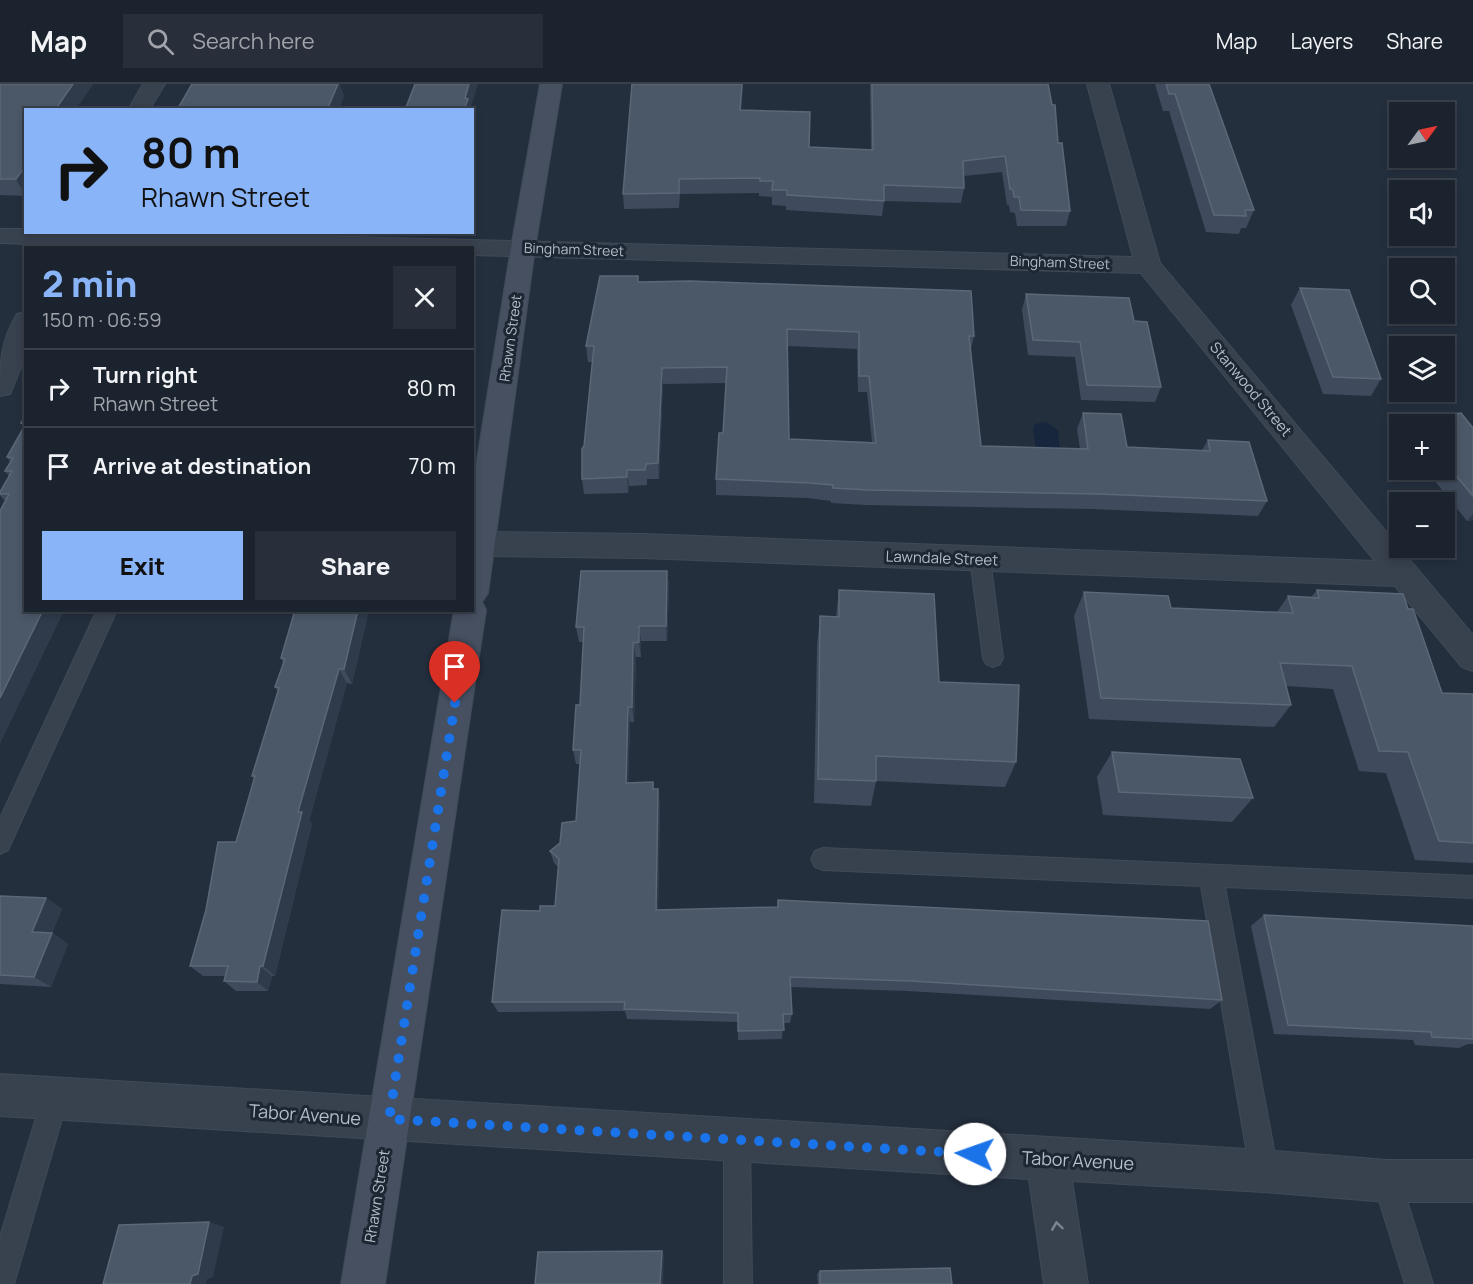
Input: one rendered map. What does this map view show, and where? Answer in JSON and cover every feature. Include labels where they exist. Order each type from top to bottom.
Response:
[{"type":"main road","name":"Rhawn Street","points":[[474,581],[523,248],[550,84]]},
{"type":"main road","name":"Rhawn Street","points":[[363,1284],[470,612]]},
{"type":"street","points":[[139,108],[154,84]]},
{"type":"street","name":"Stanwood Street","points":[[1098,84],[1148,265],[1473,658]]},
{"type":"street","name":"Bingham Street","points":[[0,236],[340,246]]},
{"type":"street","name":"Bingham Street","points":[[474,247],[1148,265]]},
{"type":"street","points":[[0,387],[8,346],[24,323]]},
{"type":"street","name":"Lawndale Street","points":[[480,544],[642,546],[1403,574]]},
{"type":"street","name":"Tabor Avenue","points":[[0,1095],[737,1142],[1264,1171],[1387,1181],[1473,1181]]},
{"type":"street","points":[[1047,1158],[1066,1284]]},
{"type":"lane","points":[[980,559],[993,658]]},
{"type":"lane","points":[[0,843],[106,612]]},
{"type":"lane","points":[[823,859],[1473,887]]},
{"type":"lane","points":[[1211,876],[1264,1171]]},
{"type":"lane","points":[[0,1284],[55,1098]]},
{"type":"lane","points":[[737,1142],[738,1284]]},
{"type":"lane","points":[[1387,1181],[1419,1284]]},
{"type":"water","points":[[1046,422],[1058,430],[1060,452],[1036,451],[1033,428],[1035,424]]},
{"type":"building","points":[[0,84],[73,84],[56,108],[24,108],[24,168],[16,179],[0,179]]},
{"type":"building","points":[[192,84],[338,84],[328,108],[178,108]]},
{"type":"building","points":[[415,84],[469,84],[465,108],[406,108]]},
{"type":"building","points":[[632,84],[742,84],[740,110],[810,112],[809,147],[873,150],[872,84],[1048,84],[1052,105],[1055,105],[1058,143],[1062,143],[1070,211],[1021,210],[1019,197],[1014,197],[1013,190],[1010,189],[1005,156],[963,161],[964,188],[884,185],[884,201],[787,195],[787,190],[772,190],[773,181],[760,181],[760,178],[679,179],[679,193],[623,194]]},
{"type":"building","points":[[1166,84],[1209,84],[1254,210],[1245,210],[1246,216],[1214,215],[1175,94],[1169,94]]},
{"type":"building","points":[[600,276],[638,276],[638,282],[690,281],[971,291],[974,336],[969,336],[981,446],[1088,449],[1083,413],[1121,414],[1127,447],[1210,451],[1208,440],[1249,442],[1267,501],[1099,494],[868,490],[833,488],[833,485],[810,483],[716,479],[719,433],[723,433],[727,367],[662,368],[658,463],[646,464],[645,470],[627,470],[627,477],[582,479],[582,449],[594,346],[586,346]],"holes":[[[787,329],[859,332],[859,376],[869,376],[876,443],[789,439]]]},
{"type":"building","points":[[1300,288],[1349,290],[1381,379],[1333,377]]},
{"type":"building","points":[[1026,294],[1129,298],[1134,321],[1147,322],[1161,387],[1087,385],[1080,342],[1033,340]]},
{"type":"building","points":[[1461,413],[1473,428],[1473,496],[1455,474],[1454,414]]},
{"type":"building","points":[[24,427],[24,612],[42,612],[0,698],[0,511],[9,494],[0,494],[0,492],[12,471],[5,471],[13,458],[7,457]]},
{"type":"building","points":[[581,571],[667,571],[666,626],[639,626],[639,642],[633,643],[632,707],[628,707],[626,783],[653,782],[653,789],[658,789],[656,910],[778,907],[778,900],[1208,921],[1222,1000],[911,981],[790,977],[792,1014],[783,1014],[784,1030],[738,1031],[738,1013],[624,1009],[625,1002],[492,1002],[502,910],[540,911],[540,906],[555,906],[559,859],[550,851],[560,843],[562,823],[576,821],[581,750],[573,750],[576,705],[580,705],[584,627],[576,627]]},
{"type":"building","points":[[839,590],[934,594],[939,682],[1019,685],[1016,762],[876,756],[876,781],[818,779],[820,616],[839,617]]},
{"type":"building","points":[[1317,590],[1403,594],[1408,609],[1413,609],[1442,693],[1473,694],[1473,843],[1439,841],[1408,752],[1379,751],[1352,666],[1280,663],[1291,705],[1101,698],[1084,592],[1168,596],[1171,608],[1293,613],[1288,596],[1319,598]]},
{"type":"building","points":[[294,612],[358,612],[344,669],[339,669],[298,812],[302,812],[263,966],[260,966],[257,982],[224,981],[228,966],[190,966],[206,910],[218,842],[236,842],[255,776],[252,776],[279,688],[275,687],[285,659],[281,658]]},
{"type":"building","points":[[1112,752],[1240,759],[1253,798],[1119,792]]},
{"type":"building","points":[[0,896],[46,898],[32,932],[52,933],[34,977],[0,975]]},
{"type":"building","points":[[1264,915],[1473,926],[1473,1039],[1432,1037],[1431,1032],[1288,1025]]},
{"type":"building","points":[[209,1222],[198,1274],[192,1276],[190,1284],[103,1284],[119,1225]]},
{"type":"building","points":[[662,1251],[660,1284],[535,1284],[538,1252]]},
{"type":"building","points":[[950,1268],[952,1284],[820,1284],[820,1271]]},
{"type":"route","points":[[455,703],[389,1119],[737,1142],[975,1154]]}]
